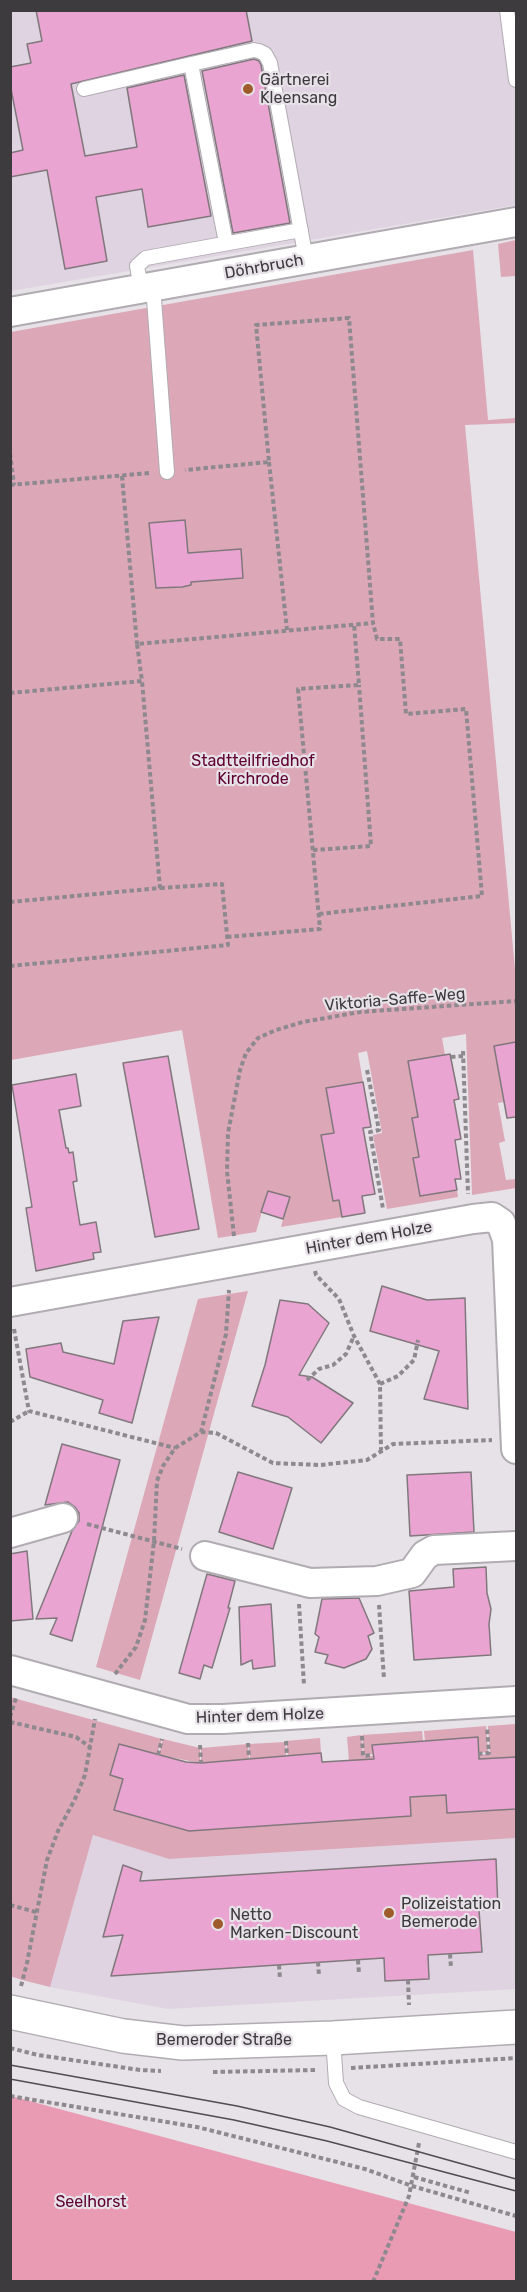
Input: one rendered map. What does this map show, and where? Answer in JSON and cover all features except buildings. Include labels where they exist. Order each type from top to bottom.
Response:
[{"type":"main road","name":"Bemeroder Straße","points":[[21,1995],[123,2036],[164,2042],[334,2054],[516,2027]]},
{"type":"street","name":"Döhrbruch","points":[[10,312],[516,222]]},
{"type":"street","name":"Hinter dem Holze","points":[[12,1316],[238,1262],[492,1217],[501,1223],[508,1245],[516,1449]]},
{"type":"street","points":[[10,1533],[63,1518]]},
{"type":"street","points":[[205,1556],[310,1583],[377,1581],[412,1573],[424,1555],[434,1550],[516,1546]]},
{"type":"street","name":"Hinter dem Holze","points":[[14,1682],[104,1697],[188,1719],[223,1719],[516,1701]]},
{"type":"lane","points":[[507,10],[516,80]]},
{"type":"lane","points":[[84,89],[254,50],[265,54],[268,57],[306,259]]},
{"type":"lane","points":[[191,64],[226,243]]},
{"type":"lane","points":[[167,472],[147,287],[137,266],[146,258],[301,230]]},
{"type":"lane","points":[[334,2054],[336,2084],[344,2099],[359,2107],[516,2152]]},
{"type":"path","points":[[287,630],[256,325],[349,318],[376,639],[400,639],[406,714],[466,709],[482,896],[319,914]]},
{"type":"path","points":[[10,453],[12,485],[269,462]]},
{"type":"path","points":[[122,476],[160,888]]},
{"type":"path","points":[[137,644],[373,623]]},
{"type":"path","points":[[313,850],[371,846],[354,624]]},
{"type":"path","points":[[10,693],[142,681]]},
{"type":"path","points":[[226,937],[320,929],[298,689],[359,685]]},
{"type":"path","points":[[10,902],[222,884],[228,945],[10,966]]},
{"type":"path","name":"Viktoria-Saffe-Weg","points":[[238,1262],[227,1171],[228,1133],[240,1070],[246,1053],[258,1038],[303,1022],[360,1012],[516,1001]]},
{"type":"path","points":[[451,1057],[463,1054],[468,1198]]},
{"type":"path","points":[[368,1070],[379,1130],[370,1132],[384,1213]]},
{"type":"path","points":[[457,1086],[464,1085]]},
{"type":"path","points":[[365,1093],[372,1092]]},
{"type":"path","points":[[458,1095],[465,1094]]},
{"type":"path","points":[[369,1114],[375,1113]]},
{"type":"path","points":[[458,1125],[466,1124]]},
{"type":"path","points":[[460,1135],[466,1134]]},
{"type":"path","points":[[366,1141],[371,1140]]},
{"type":"path","points":[[369,1163],[375,1163]]},
{"type":"path","points":[[459,1165],[467,1163]]},
{"type":"path","points":[[460,1174],[468,1173]]},
{"type":"path","points":[[373,1184],[379,1183]]},
{"type":"path","points":[[311,1248],[316,1275],[339,1299],[354,1336],[380,1384],[381,1450]]},
{"type":"path","points":[[201,1432],[226,1334],[229,1290]]},
{"type":"path","points":[[12,1316],[29,1411]]},
{"type":"path","points":[[307,1380],[319,1369],[333,1365],[346,1354],[354,1336]]},
{"type":"path","points":[[380,1384],[398,1376],[414,1360],[418,1340]]},
{"type":"path","points":[[10,1422],[29,1411],[175,1448]]},
{"type":"path","points":[[21,1995],[47,1860],[85,1775],[94,1722],[104,1697],[115,1673],[136,1647],[141,1634],[147,1611],[157,1481],[163,1466],[175,1448],[201,1432],[216,1434],[273,1463],[320,1465],[367,1460],[393,1444],[487,1440]]},
{"type":"path","points":[[63,1518],[205,1556]]},
{"type":"path","points":[[377,1581],[384,1679]]},
{"type":"path","points":[[299,1616],[304,1684]]},
{"type":"path","points":[[14,1682],[10,1720],[76,1737],[90,1747]]},
{"type":"path","points":[[478,1754],[489,1753],[488,1732]]},
{"type":"path","points":[[158,1755],[163,1735]]},
{"type":"path","points":[[285,1737],[287,1756]]},
{"type":"path","points":[[248,1740],[249,1760]]},
{"type":"path","points":[[363,1742],[363,1756],[373,1755]]},
{"type":"path","points":[[200,1744],[201,1763]]},
{"type":"path","points":[[10,1905],[36,1912]]},
{"type":"path","points":[[450,1954],[451,1968]]},
{"type":"path","points":[[358,1960],[359,1974]]},
{"type":"path","points":[[318,1962],[319,1976]]},
{"type":"path","points":[[279,1965],[280,1979]]},
{"type":"path","points":[[408,1980],[409,2006]]},
{"type":"path","points":[[10,1983],[21,1995]]},
{"type":"path","points":[[398,2006],[420,2005]]},
{"type":"path","points":[[334,2054],[516,2058]]},
{"type":"path","points":[[10,2096],[197,2127],[365,2169],[412,2186],[516,2216]]},
{"type":"path","points":[[373,2281],[412,2186],[423,2125]]},
{"type":"path","points":[[414,2177],[471,2193]]},
{"type":"shaded area","points":[[11,11],[516,11],[516,205],[11,291]]},
{"type":"shaded area","points":[[93,1835],[169,1859],[516,1838],[516,1989],[168,2009],[50,1987]]},
{"type":"green space","points":[[516,240],[516,276],[501,277],[498,244]]},
{"type":"green space","name":"Stadtteilfriedhof Kirchrode","points":[[473,250],[488,420],[516,418],[516,423],[465,425],[516,980],[516,1042],[494,1046],[504,1102],[498,1103],[505,1141],[499,1143],[506,1180],[516,1179],[516,1188],[472,1195],[466,1034],[442,1038],[445,1055],[408,1061],[418,1117],[419,1157],[413,1158],[420,1196],[457,1190],[458,1197],[387,1209],[373,1135],[382,1133],[367,1051],[358,1053],[363,1082],[326,1088],[334,1133],[333,1201],[339,1200],[342,1217],[281,1227],[289,1197],[268,1191],[256,1232],[218,1238],[182,1030],[11,1060],[11,332]]},
{"type":"green space","points":[[248,1291],[140,1680],[96,1667],[198,1299]]},
{"type":"green space","points":[[10,1697],[162,1739],[157,1755],[118,1745],[110,1775],[123,1779],[115,1810],[189,1831],[411,1816],[410,1797],[446,1795],[448,1813],[516,1809],[516,1838],[169,1859],[93,1835],[50,1987],[22,1980],[10,1976]]},
{"type":"green space","points":[[516,1724],[516,1757],[479,1759],[478,1755],[490,1754],[488,1726]]},
{"type":"green space","points":[[486,1726],[488,1752],[478,1753],[477,1737],[425,1741],[424,1731]]},
{"type":"green space","points":[[422,1731],[423,1741],[373,1745],[373,1754],[364,1755],[362,1735]]},
{"type":"green space","points":[[361,1735],[363,1756],[373,1756],[373,1759],[349,1761],[347,1737]]},
{"type":"green space","points":[[320,1738],[321,1753],[288,1756],[286,1741]]},
{"type":"green space","points":[[163,1739],[200,1748],[200,1763],[159,1755]]},
{"type":"green space","points":[[285,1742],[286,1756],[250,1759],[249,1744]]},
{"type":"green space","points":[[248,1744],[249,1759],[201,1763],[201,1748]]},
{"type":"green space","name":"Seelhorst","points":[[11,2096],[516,2232],[516,2281],[11,2281]]},
{"type":"tram line","points":[[10,2065],[237,2106],[330,2127],[516,2179]]},
{"type":"tram line","points":[[10,2079],[234,2120],[327,2141],[516,2191]]},
{"type":"place","name":"Gärtnerei Kleensang","points":[[248,89]]},
{"type":"place","name":"Polizeistation Bemerode","points":[[389,1913]]},
{"type":"place","name":"Netto Marken-Discount","points":[[218,1924]]}]
